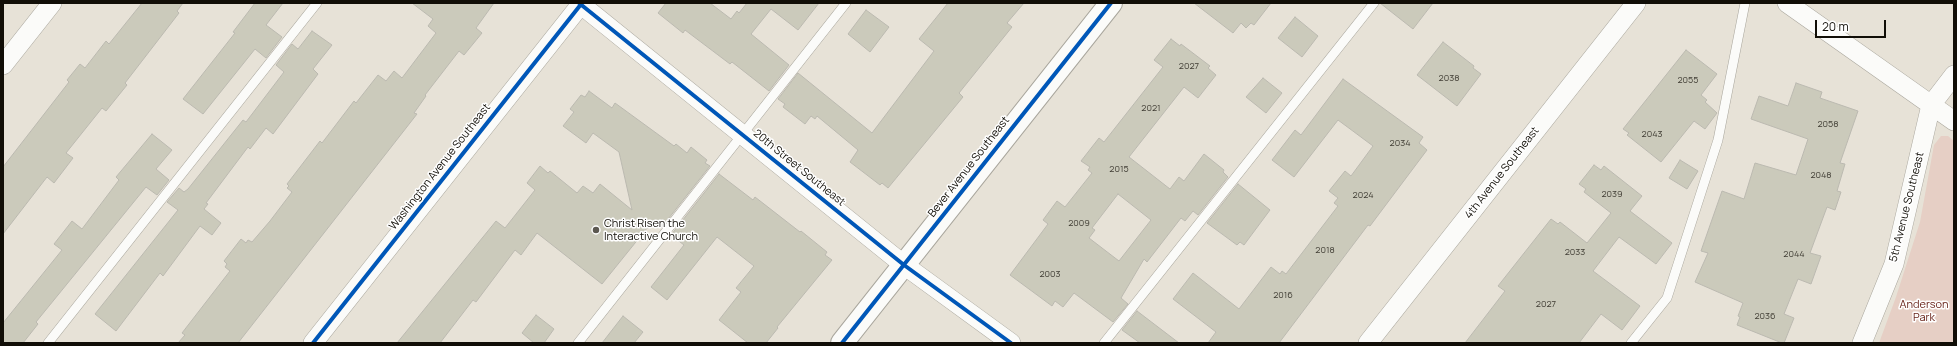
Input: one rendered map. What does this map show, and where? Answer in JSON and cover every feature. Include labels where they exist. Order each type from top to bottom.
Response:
[{"type":"street","points":[[3,65],[52,3]]},
{"type":"street","name":"20th Street Southeast","points":[[580,3],[904,265],[1011,343]]},
{"type":"street","name":"Washington Avenue Southeast","points":[[313,343],[580,3]]},
{"type":"street","name":"Bever Avenue Southeast","points":[[842,343],[1111,3]]},
{"type":"street","name":"4th Avenue Southeast","points":[[1368,343],[1636,3]]},
{"type":"street","points":[[1787,3],[1954,121]]},
{"type":"street","name":"5th Avenue Southeast","points":[[1862,343],[1894,264],[1931,105],[1954,75]]},
{"type":"lane","points":[[48,343],[317,3]]},
{"type":"lane","points":[[578,343],[846,3]]},
{"type":"lane","points":[[1104,343],[1374,3]]},
{"type":"lane","points":[[1631,343],[1667,298],[1718,140],[1745,3]]},
{"type":"green space","name":"Anderson Park","points":[[1941,136],[1948,136],[1954,141],[1954,343],[1879,343],[1896,297],[1920,222],[1934,145]]},
{"type":"building","points":[[142,3],[183,3],[177,11],[179,13],[125,83],[127,85],[106,111],[102,108],[66,153],[73,158],[54,183],[47,177],[3,234],[3,167],[69,82],[67,80],[80,64],[85,68],[106,41],[109,44]]},
{"type":"building","points":[[255,3],[283,3],[266,25],[282,37],[266,58],[255,49],[203,114],[183,99],[235,33],[233,32]]},
{"type":"building","points":[[412,3],[494,3],[476,28],[482,33],[464,55],[459,51],[425,95],[426,96],[414,113],[417,114],[238,343],[178,343],[185,335],[182,333],[230,271],[225,267],[227,264],[224,261],[241,239],[246,243],[248,240],[252,242],[270,221],[292,192],[287,188],[289,186],[287,184],[320,141],[322,143],[354,101],[356,103],[378,75],[386,81],[394,71],[402,78],[436,33],[428,26],[433,19]]},
{"type":"building","points":[[666,3],[710,3],[731,19],[737,11],[739,13],[747,3],[819,3],[798,30],[771,9],[751,34],[789,65],[769,91],[732,62],[730,64],[685,30],[683,33],[658,13]]},
{"type":"building","points":[[948,3],[1024,3],[1007,23],[1012,27],[959,93],[963,97],[888,188],[882,183],[880,185],[850,162],[858,150],[817,116],[815,119],[811,116],[805,124],[783,107],[785,104],[778,99],[798,73],[872,133],[934,51],[919,39]]},
{"type":"building","points":[[1194,3],[1271,3],[1254,25],[1251,23],[1246,28],[1241,23],[1233,33]]},
{"type":"building","points":[[1380,3],[1433,3],[1413,29]]},
{"type":"building","points":[[866,10],[889,27],[870,52],[848,34]]},
{"type":"building","points":[[1295,17],[1318,36],[1302,57],[1278,38]]},
{"type":"building","points":[[312,31],[332,45],[313,69],[318,74],[273,134],[266,128],[250,149],[248,147],[206,203],[208,204],[204,209],[221,223],[212,235],[200,226],[163,276],[160,273],[116,331],[95,314],[178,210],[167,202],[179,188],[184,192],[188,189],[243,120],[246,122],[284,72],[276,65],[292,44],[298,49]]},
{"type":"building","points":[[1171,39],[1180,46],[1181,44],[1210,66],[1208,68],[1216,75],[1198,98],[1184,87],[1129,157],[1170,189],[1179,177],[1184,181],[1204,154],[1224,170],[1223,172],[1228,177],[1198,215],[1193,211],[1185,221],[1181,218],[1147,262],[1144,259],[1121,298],[1128,304],[1113,322],[1074,293],[1063,307],[1055,301],[1052,306],[1010,275],[1048,224],[1043,220],[1057,201],[1065,207],[1092,173],[1088,170],[1090,167],[1081,161],[1099,138],[1104,142],[1163,67],[1154,60]],"holes":[[[1118,194],[1151,220],[1119,261],[1089,238],[1095,230],[1092,228]]]},
{"type":"building","points":[[1443,42],[1474,66],[1473,68],[1481,74],[1457,106],[1417,75]]},
{"type":"building","points":[[1686,50],[1717,74],[1701,95],[1707,100],[1705,102],[1717,113],[1705,129],[1694,121],[1661,162],[1627,135],[1629,133],[1623,129]]},
{"type":"building","points":[[1263,78],[1282,93],[1266,113],[1246,97]]},
{"type":"building","points":[[1343,79],[1423,137],[1419,143],[1427,150],[1279,343],[1208,343],[1216,332],[1173,299],[1193,273],[1239,309],[1271,267],[1280,274],[1282,271],[1286,274],[1338,206],[1334,203],[1338,198],[1329,191],[1345,171],[1351,176],[1373,146],[1338,120],[1294,177],[1272,160],[1295,130],[1301,135]]},
{"type":"building","points":[[1796,83],[1822,92],[1820,98],[1858,111],[1840,163],[1845,164],[1837,191],[1841,192],[1835,210],[1827,207],[1810,253],[1821,256],[1811,284],[1798,279],[1784,314],[1794,318],[1784,343],[1782,343],[1737,325],[1740,317],[1738,316],[1743,303],[1695,282],[1708,253],[1701,251],[1722,191],[1744,199],[1755,163],[1796,175],[1808,139],[1751,119],[1759,96],[1788,106]]},
{"type":"building","points":[[589,91],[612,108],[615,103],[674,146],[676,144],[687,153],[691,147],[707,160],[705,163],[710,166],[661,228],[652,222],[602,284],[537,233],[521,255],[515,250],[476,302],[473,300],[440,343],[397,343],[496,221],[505,228],[535,190],[527,183],[540,166],[548,173],[550,171],[577,193],[583,186],[593,193],[600,184],[632,210],[619,152],[593,133],[586,143],[563,126],[574,112],[570,109],[581,95],[585,97]]},
{"type":"building","points":[[152,134],[172,150],[156,169],[169,180],[157,195],[146,187],[36,322],[38,324],[23,343],[3,343],[3,323],[62,250],[54,244],[72,221],[82,229],[119,180],[116,177]]},
{"type":"building","points":[[1680,160],[1698,171],[1687,189],[1669,178]]},
{"type":"building","points":[[1594,165],[1601,170],[1604,166],[1642,196],[1630,211],[1672,243],[1656,264],[1619,237],[1593,271],[1640,306],[1622,330],[1601,314],[1579,343],[1465,343],[1505,291],[1498,286],[1551,219],[1558,224],[1560,222],[1587,243],[1611,213],[1584,192],[1586,189],[1579,184]]},
{"type":"building","points":[[719,174],[753,200],[755,197],[800,232],[801,231],[827,252],[825,255],[832,260],[777,327],[778,328],[766,343],[748,343],[719,320],[741,292],[736,288],[754,266],[717,237],[667,300],[651,287],[684,245],[671,235]]},
{"type":"building","points":[[1238,184],[1270,210],[1244,245],[1240,242],[1237,245],[1207,223]]},
{"type":"building","points":[[1137,311],[1179,343],[1140,343],[1122,330]]},
{"type":"building","points":[[536,315],[554,329],[544,343],[534,343],[522,333]]},
{"type":"building","points":[[623,316],[643,332],[634,343],[602,343]]},
{"type":"cycle path","points":[[579,3],[904,265],[1011,343]]},
{"type":"cycle path","points":[[313,343],[582,3]]},
{"type":"cycle path","points":[[842,343],[1111,3]]},
{"type":"place","name":"Christ Risen the Interactive Church","points":[[596,230]]}]
